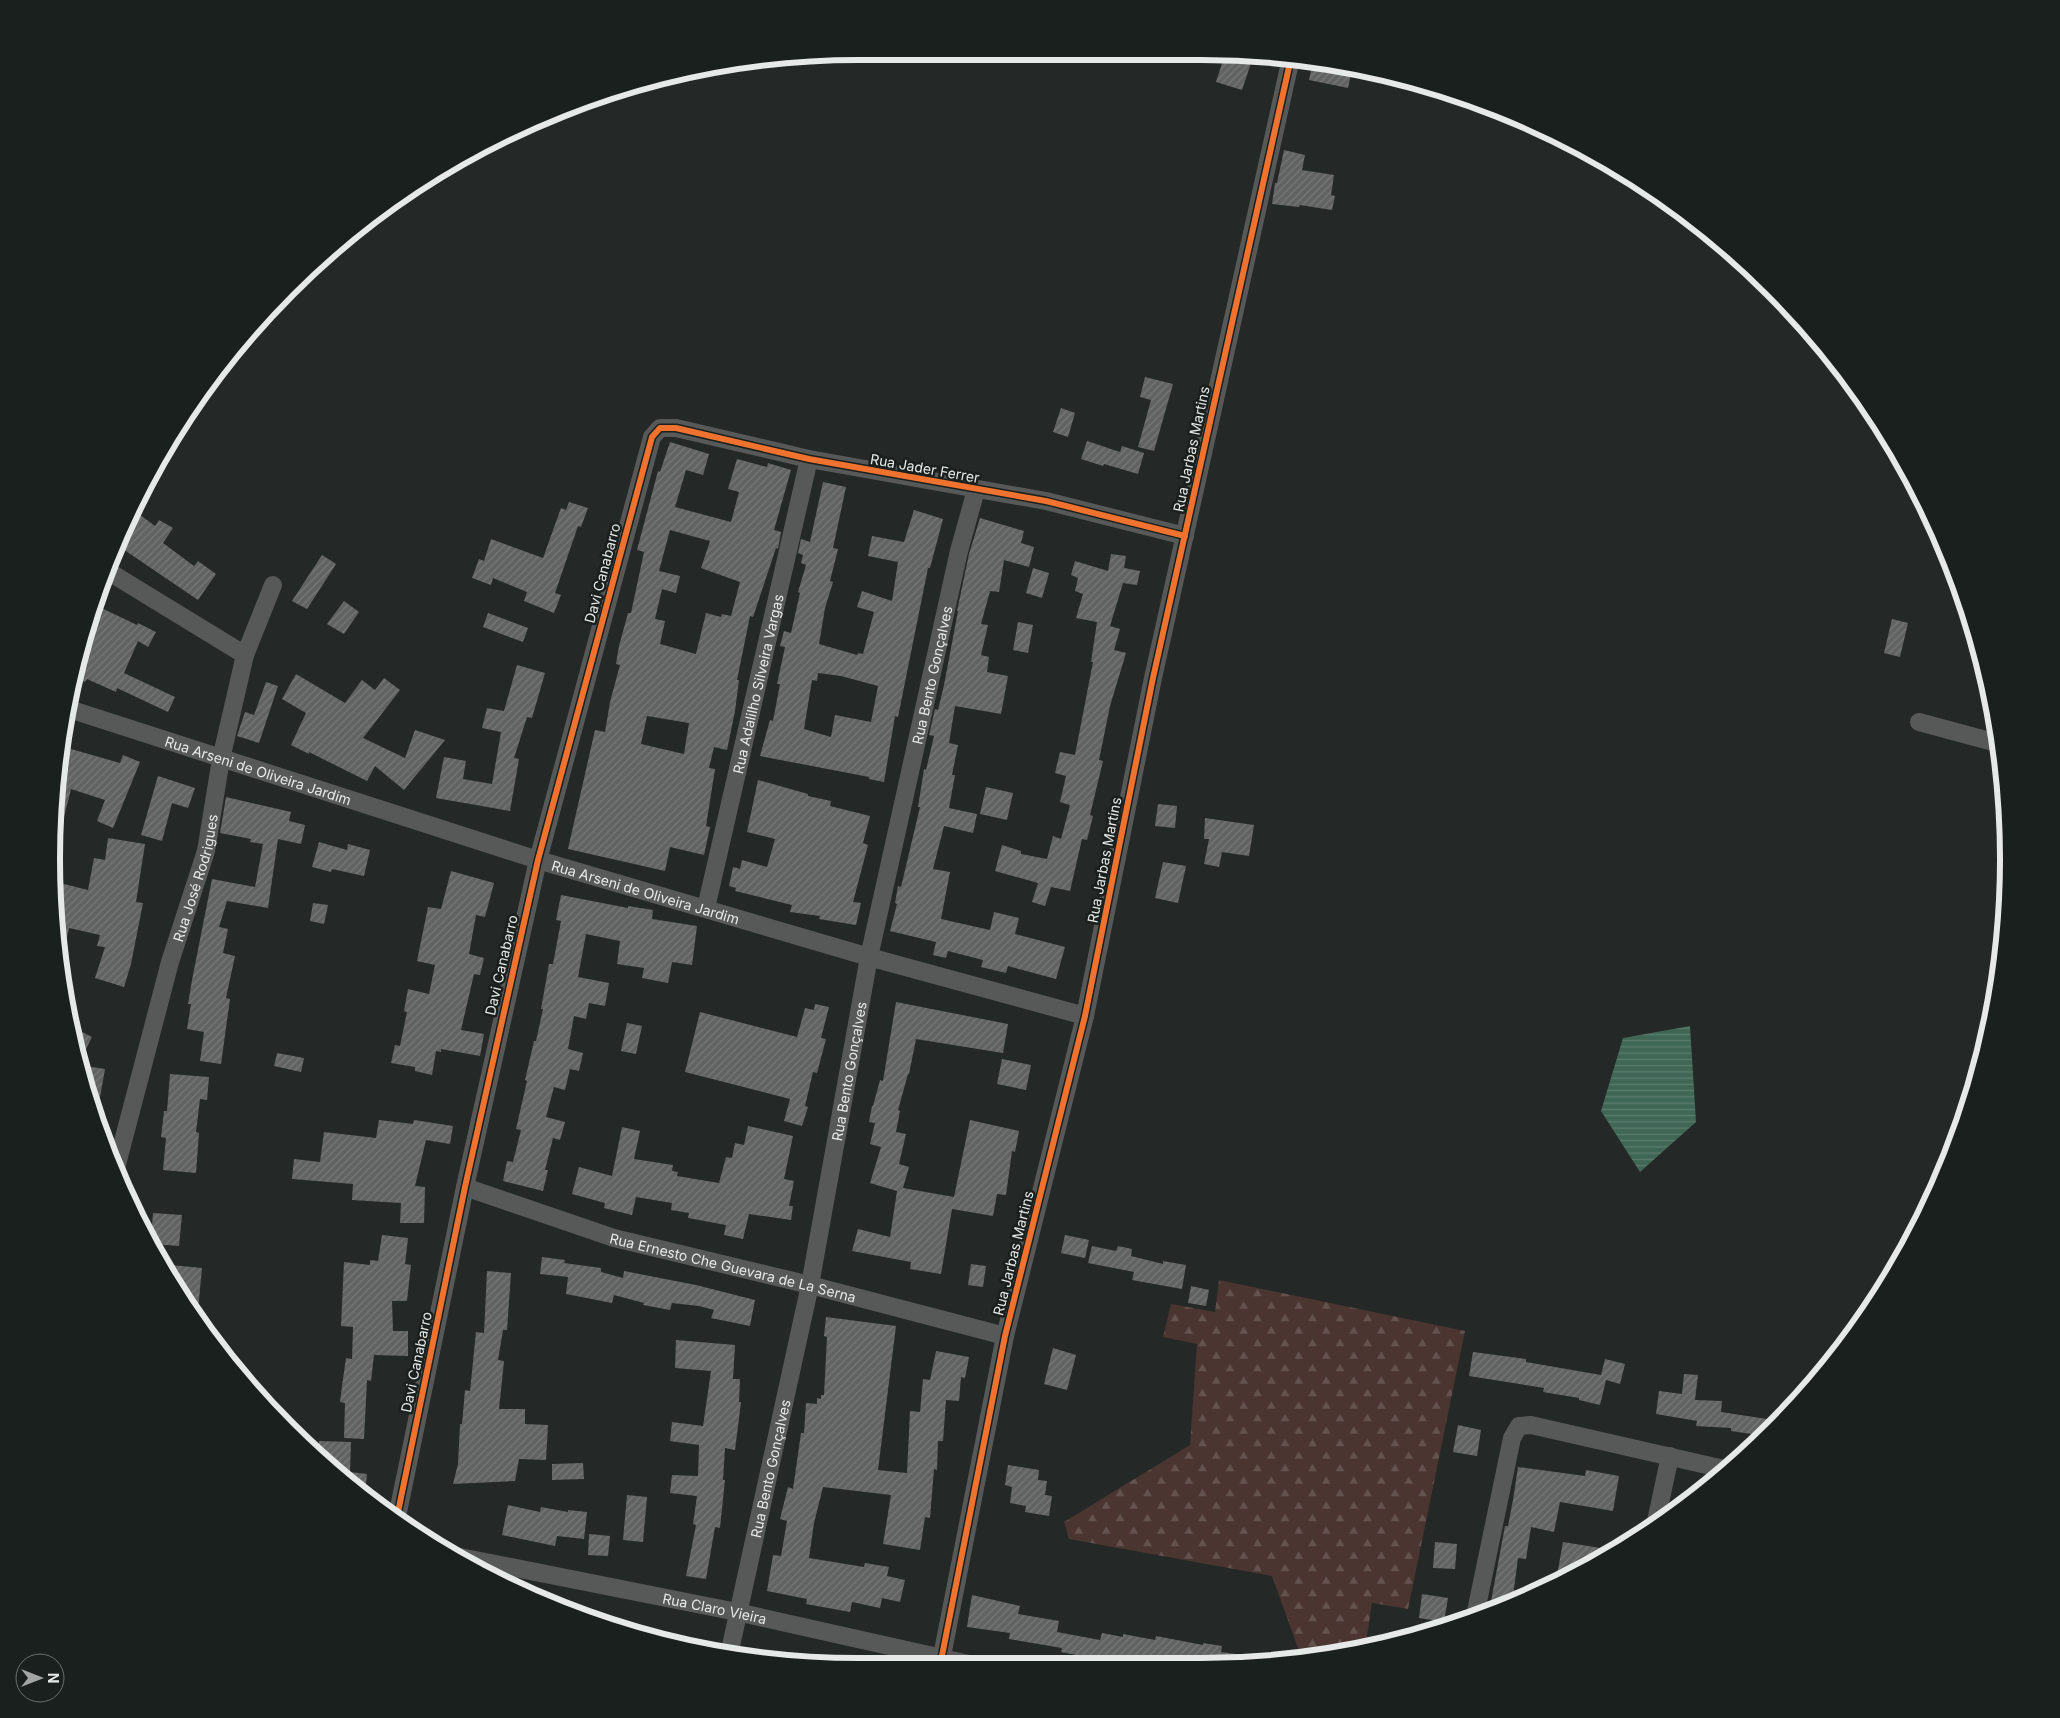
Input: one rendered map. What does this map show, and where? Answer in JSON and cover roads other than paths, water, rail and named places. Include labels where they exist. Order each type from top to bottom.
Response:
[{"type":"street","name":"Rua Jarbas Martins","points":[[942,1658],[1005,1336],[1086,1016],[1151,688],[1289,65]]},
{"type":"street","name":"Rua Jader Ferrer","points":[[660,428],[676,428],[809,459],[1046,501],[1185,536]]},
{"type":"street","name":"Davi Canabarro","points":[[398,1511],[465,1187],[538,860],[652,437],[660,428]]},
{"type":"street","name":"Rua Adalilho Silveira Vargas","points":[[706,908],[809,459]]},
{"type":"street","name":"Rua Bento Gonçalves","points":[[730,1647],[810,1285],[869,957],[959,551],[976,490]]},
{"type":"street","points":[[113,574],[246,655]]},
{"type":"street","name":"Rua José Rodrigues","points":[[119,1159],[170,962],[206,851],[221,759],[246,655],[273,585]]},
{"type":"street","name":"Rua Arseni de Oliveira Jardim","points":[[74,711],[538,860],[869,957],[1086,1016]]},
{"type":"street","points":[[1919,722],[1991,741]]},
{"type":"street","name":"Rua Ernesto Che Guevara de La Serna","points":[[465,1187],[614,1238],[810,1285],[1005,1336]]},
{"type":"street","points":[[1476,1609],[1512,1438],[1519,1426],[1531,1424],[1718,1468]]},
{"type":"street","points":[[1658,1514],[1670,1456]]},
{"type":"street","name":"Rua Claro Vieira","points":[[476,1560],[737,1612],[925,1658]]}]
